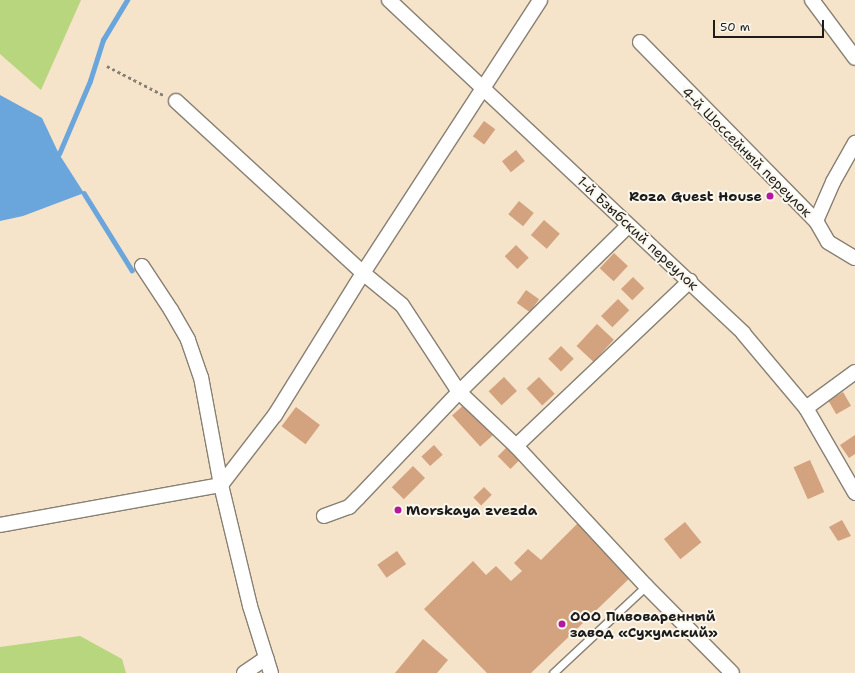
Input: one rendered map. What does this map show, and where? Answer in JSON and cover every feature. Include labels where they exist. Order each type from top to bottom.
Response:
[{"type":"street","name":"1-й Бзыбский переулок","points":[[390,0],[628,226],[690,281],[743,333],[806,408],[855,493]]},
{"type":"street","points":[[0,525],[221,485],[276,415],[363,273],[482,86],[540,0]]},
{"type":"street","points":[[812,0],[855,58]]},
{"type":"street","name":"4-й Шоссейный переулок","points":[[640,42],[816,221],[828,242],[855,258]]},
{"type":"street","points":[[176,101],[363,273],[402,305],[460,392],[516,446],[646,586],[732,673]]},
{"type":"street","points":[[816,221],[833,182],[855,143]]},
{"type":"street","points":[[324,516],[349,507],[460,392],[628,226]]},
{"type":"street","points":[[142,266],[171,310],[190,347],[201,377],[221,485],[271,673]]},
{"type":"street","points":[[516,446],[690,281]]},
{"type":"street","points":[[806,408],[855,372]]},
{"type":"street","points":[[244,673],[266,658]]},
{"type":"lane","points":[[553,673],[646,586]]},
{"type":"path","points":[[107,66],[176,101]]},
{"type":"green space","points":[[0,0],[81,0],[41,90],[0,54]]},
{"type":"green space","points":[[80,636],[122,659],[126,673],[0,673],[0,647]]},
{"type":"water","points":[[0,95],[42,118],[59,154],[84,193],[23,216],[0,221]]},
{"type":"building","points":[[484,121],[495,129],[484,145],[473,136]]},
{"type":"building","points":[[516,150],[525,161],[511,172],[502,161]]},
{"type":"building","points":[[519,201],[534,213],[523,226],[508,214]]},
{"type":"building","points":[[544,220],[560,234],[547,249],[531,235]]},
{"type":"building","points":[[516,245],[529,258],[517,269],[505,256]]},
{"type":"building","points":[[614,253],[628,266],[614,281],[600,268]]},
{"type":"building","points":[[633,277],[644,288],[632,300],[621,289]]},
{"type":"building","points":[[526,290],[539,299],[530,312],[517,303]]},
{"type":"building","points":[[618,299],[629,310],[612,327],[601,316]]},
{"type":"building","points":[[597,324],[614,340],[593,362],[577,346]]},
{"type":"building","points":[[561,346],[574,359],[561,371],[548,359]]},
{"type":"building","points":[[504,377],[517,391],[502,405],[489,391]]},
{"type":"building","points":[[539,377],[555,394],[542,405],[527,389]]},
{"type":"building","points":[[843,392],[851,406],[836,414],[828,400]]},
{"type":"building","points":[[467,402],[495,433],[480,447],[452,415]]},
{"type":"building","points":[[296,407],[320,425],[306,444],[282,426]]},
{"type":"building","points":[[855,435],[855,454],[849,458],[840,445]]},
{"type":"building","points":[[434,445],[443,455],[430,466],[421,456]]},
{"type":"building","points":[[507,447],[520,460],[511,469],[498,456]]},
{"type":"building","points":[[810,460],[824,492],[808,499],[794,467]]},
{"type":"building","points":[[413,466],[425,478],[404,499],[392,487]]},
{"type":"building","points":[[484,487],[492,495],[481,505],[473,498]]},
{"type":"building","points":[[581,520],[635,573],[531,673],[487,673],[424,609],[473,561],[486,575],[496,566],[511,581],[522,571],[514,563],[528,549],[541,560]]},
{"type":"building","points":[[842,520],[851,536],[838,541],[829,527]]},
{"type":"building","points":[[685,522],[701,542],[680,559],[664,539]]},
{"type":"building","points":[[397,551],[406,564],[387,578],[377,565]]},
{"type":"building","points":[[423,639],[448,660],[437,673],[395,673]]},
{"type":"waterway","points":[[59,154],[90,81],[103,40],[127,0]]},
{"type":"waterway","points":[[84,193],[132,270]]},
{"type":"place","name":"Roza Guest House","points":[[770,196]]},
{"type":"place","name":"Morskaya zvezda","points":[[398,510]]},
{"type":"place","name":"ООО Пивоваренный завод «Сухумский»","points":[[562,624]]}]
